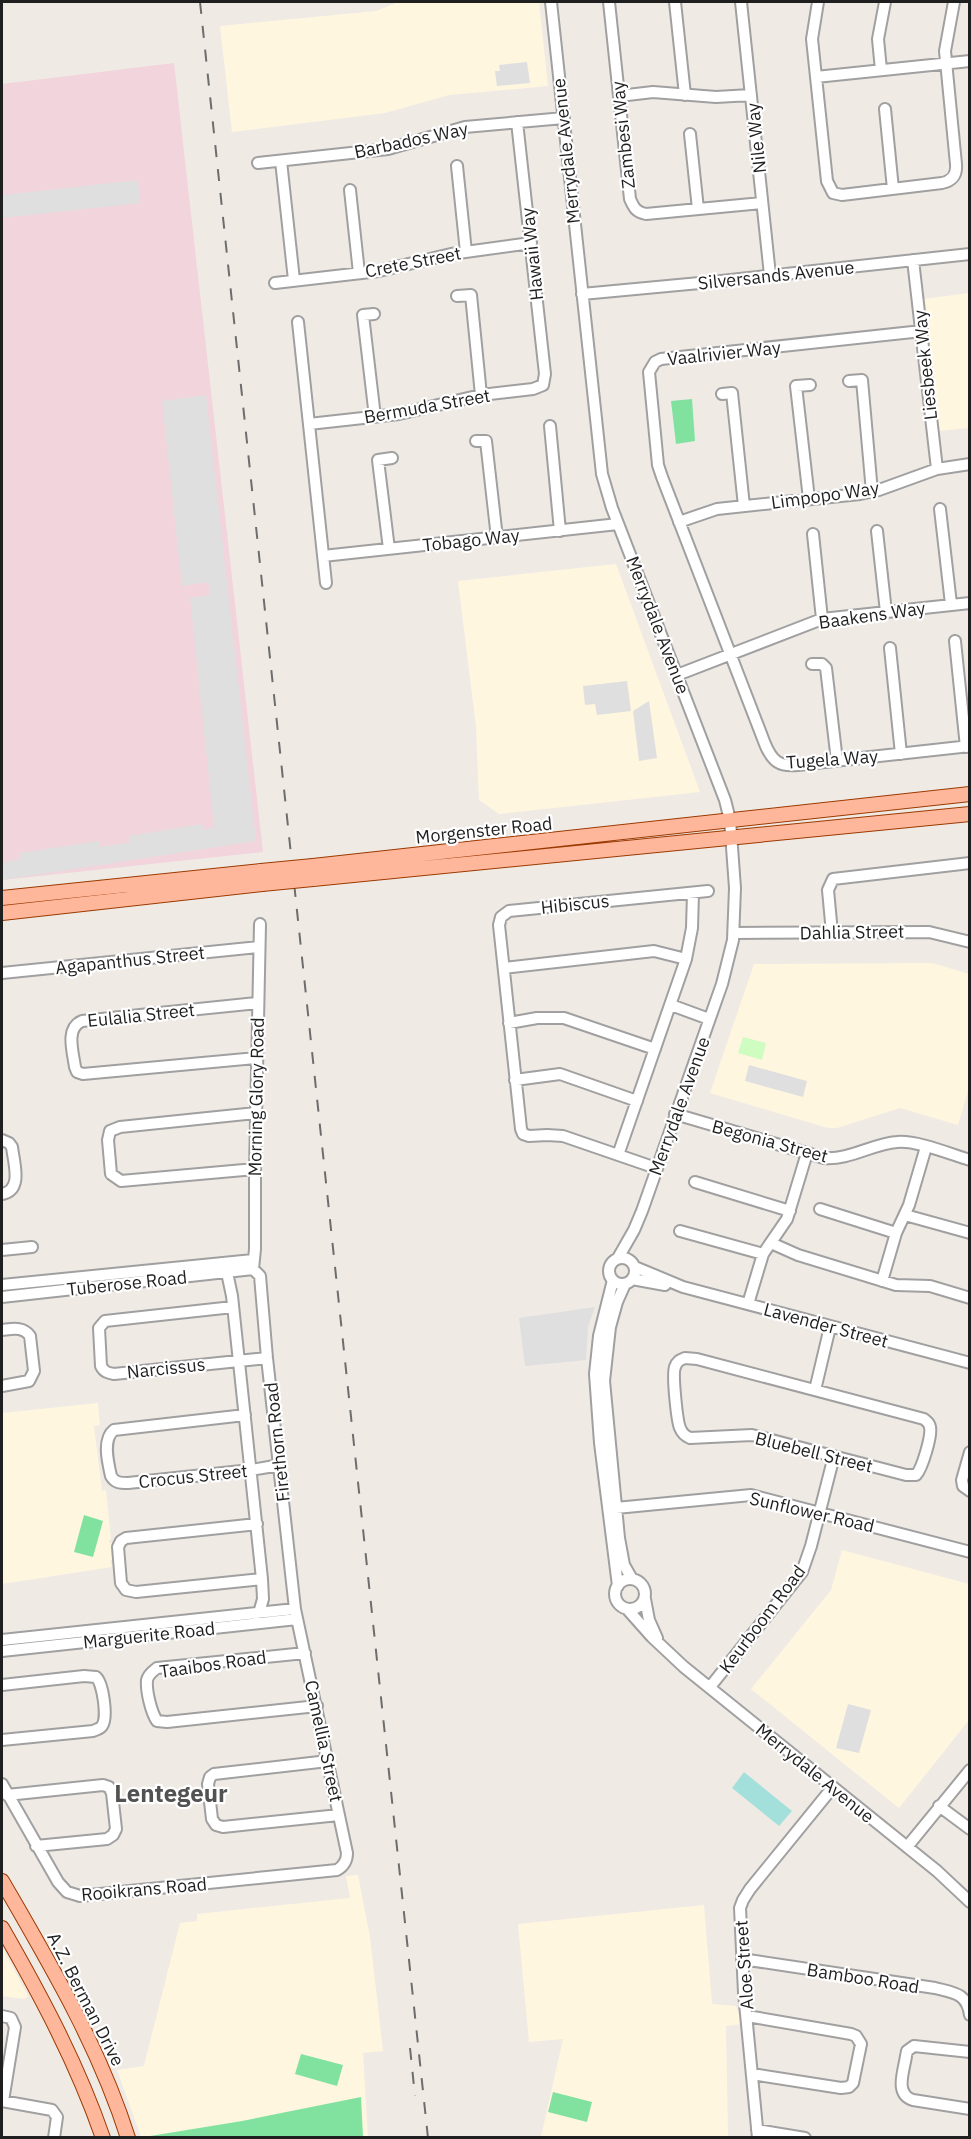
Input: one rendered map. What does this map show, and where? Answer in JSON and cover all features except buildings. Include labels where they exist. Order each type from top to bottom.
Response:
[{"type":"main road","name":"Morgenster Road","points":[[313,873],[730,820],[969,795]]},
{"type":"main road","name":"Morgenster Road","points":[[2,898],[732,839],[969,814]]},
{"type":"main road","name":"Morgenster Road","points":[[2,913],[262,878]]},
{"type":"main road","name":"A.Z. Berman Drive","points":[[2,1881],[76,2013],[101,2065],[128,2138]]},
{"type":"main road","points":[[2,1928],[57,2027],[88,2096],[102,2138]]},
{"type":"street","name":"Merrydale Avenue","points":[[551,2],[602,474],[618,524],[718,780],[730,820],[736,909],[734,933],[726,970],[710,1019],[634,1230],[618,1258]]},
{"type":"street","name":"Zambesi Way","points":[[609,2],[630,199],[633,207],[640,213],[646,214],[762,203]]},
{"type":"street","points":[[675,2],[685,95]]},
{"type":"street","name":"Nile Way","points":[[741,2],[770,275]]},
{"type":"street","points":[[818,2],[812,33],[826,181],[833,193],[842,195],[942,183],[955,175],[956,164],[945,64],[945,44],[954,2]]},
{"type":"street","points":[[881,70],[878,39],[885,2]]},
{"type":"street","points":[[816,77],[969,61]]},
{"type":"street","points":[[619,96],[653,92],[716,97],[751,94]]},
{"type":"street","points":[[885,109],[893,189]]},
{"type":"street","name":"Barbados Way","points":[[258,163],[388,149],[456,129],[564,118]]},
{"type":"street","name":"Hawaii Way","points":[[517,122],[545,374],[543,384]]},
{"type":"street","points":[[690,134],[698,209]]},
{"type":"street","points":[[281,161],[294,280]]},
{"type":"street","points":[[457,166],[466,252]]},
{"type":"street","points":[[351,190],[359,273]]},
{"type":"street","name":"Crete Street","points":[[275,283],[404,267],[466,252],[531,243]]},
{"type":"street","name":"Silversands Avenue","points":[[582,294],[969,254]]},
{"type":"street","name":"Liesbeek Way","points":[[913,260],[937,469]]},
{"type":"street","points":[[457,296],[471,294],[481,395]]},
{"type":"street","points":[[374,314],[363,315],[375,417]]},
{"type":"street","points":[[298,322],[326,583]]},
{"type":"street","name":"Vaalrivier Way","points":[[731,654],[658,465],[649,372],[655,362],[661,359],[922,332]]},
{"type":"street","points":[[849,381],[862,380],[872,492]]},
{"type":"street","name":"Bermuda Street","points":[[309,424],[399,414],[481,395],[533,389],[543,384]]},
{"type":"street","points":[[809,499],[796,386],[810,385]]},
{"type":"street","points":[[722,394],[732,393],[744,506]]},
{"type":"street","points":[[550,426],[560,531]]},
{"type":"street","points":[[476,441],[486,441],[497,538]]},
{"type":"street","points":[[389,549],[378,460],[392,458]]},
{"type":"street","name":"Limpopo Way","points":[[679,522],[709,511],[872,492],[937,469],[969,464]]},
{"type":"street","points":[[940,509],[951,604]]},
{"type":"street","name":"Tobago Way","points":[[323,556],[618,524]]},
{"type":"street","points":[[877,531],[886,612]]},
{"type":"street","points":[[813,534],[822,619]]},
{"type":"street","name":"Baakens Way","points":[[677,675],[822,619],[969,603]]},
{"type":"street","points":[[955,641],[968,747]]},
{"type":"street","points":[[890,648],[901,754]]},
{"type":"street","name":"Tugela Way","points":[[731,654],[773,760],[779,764],[786,766],[968,747]]},
{"type":"street","points":[[812,664],[822,664],[826,668],[837,761]]},
{"type":"street","points":[[832,933],[828,890],[833,879],[969,863]]},
{"type":"street","name":"Hibiscus","points":[[656,1168],[563,1136],[524,1134],[521,1129],[515,1080],[499,925],[501,917],[509,911],[708,891]]},
{"type":"street","points":[[618,1155],[686,958],[692,928],[693,893]]},
{"type":"street","name":"Morning Glory Road","points":[[253,1264],[260,924]]},
{"type":"street","name":"Dahlia Street","points":[[734,933],[929,932],[969,942]]},
{"type":"street","name":"Agapanthus Street","points":[[2,973],[259,947]]},
{"type":"street","points":[[504,968],[654,951],[686,958]]},
{"type":"street","name":"Eulalia Street","points":[[257,1003],[82,1021],[74,1025],[71,1032],[75,1067],[77,1072],[83,1074],[257,1058]]},
{"type":"street","points":[[671,1005],[710,1019]]},
{"type":"street","points":[[509,1023],[564,1018],[655,1049]]},
{"type":"street","points":[[515,1080],[560,1074],[637,1101]]},
{"type":"street","points":[[255,1169],[121,1181],[111,1174],[108,1140],[110,1131],[120,1127],[256,1113]]},
{"type":"street","name":"Begonia Street","points":[[675,1114],[824,1158],[842,1157],[894,1142],[908,1142],[969,1160]]},
{"type":"street","points":[[2,1140],[9,1143],[12,1148],[15,1181],[9,1193],[2,1194]]},
{"type":"street","points":[[882,1281],[926,1147]]},
{"type":"street","points":[[748,1304],[764,1254],[790,1211],[807,1153]]},
{"type":"street","points":[[695,1182],[790,1211]]},
{"type":"street","points":[[820,1209],[896,1233]]},
{"type":"street","points":[[905,1215],[969,1233]]},
{"type":"street","name":"Merrydale Avenue","points":[[633,1264],[634,1230]]},
{"type":"street","points":[[680,1231],[764,1254]]},
{"type":"street","points":[[771,1243],[798,1255],[896,1285],[930,1286],[969,1298]]},
{"type":"street","points":[[2,1250],[32,1247]]},
{"type":"street","points":[[618,1258],[626,1258],[633,1264],[612,1317],[606,1347],[604,1375],[616,1508],[624,1565],[632,1580],[643,1586],[645,1599],[640,1606],[628,1610],[622,1608],[617,1602],[615,1594],[618,1586],[597,1415],[595,1374],[597,1348],[613,1280],[609,1269],[612,1262],[618,1258]]},
{"type":"street","name":"Tuberose Road","points":[[2,1285],[253,1264]]},
{"type":"street","name":"Firethorn Road","points":[[253,1264],[260,1276],[296,1614]]},
{"type":"street","name":"Lavender Street","points":[[633,1264],[683,1287]]},
{"type":"street","name":"Tuberose Road","points":[[2,1297],[225,1267]]},
{"type":"street","name":"Firethorn Road","points":[[225,1267],[230,1280],[257,1524],[263,1599],[260,1618]]},
{"type":"street","points":[[613,1280],[628,1281]]},
{"type":"street","name":"Lavender Street","points":[[628,1281],[683,1287],[969,1363]]},
{"type":"street","name":"Narcissus","points":[[233,1307],[105,1321],[99,1328],[103,1370],[114,1374],[267,1358]]},
{"type":"street","points":[[815,1389],[830,1327]]},
{"type":"street","points":[[2,1330],[21,1329],[27,1332],[30,1336],[34,1371],[29,1381],[2,1386]]},
{"type":"street","name":"Bluebell Street","points":[[691,1358],[815,1389],[919,1417],[930,1426],[921,1469],[916,1475],[906,1475],[834,1456],[752,1435],[693,1439],[686,1436],[679,1427],[674,1371],[678,1361],[691,1358]]},
{"type":"street","points":[[597,1415],[606,1408]]},
{"type":"street","name":"Crocus Street","points":[[244,1415],[114,1430],[107,1439],[109,1469],[114,1481],[128,1483],[280,1465]]},
{"type":"street","points":[[969,1452],[962,1480],[963,1486],[969,1491]]},
{"type":"street","name":"Keurboom Road","points":[[710,1687],[802,1572],[834,1456]]},
{"type":"street","name":"Sunflower Road","points":[[616,1508],[746,1495],[969,1552]]},
{"type":"street","points":[[257,1524],[126,1538],[118,1546],[121,1583],[126,1590],[136,1592],[262,1579]]},
{"type":"street","points":[[618,1586],[624,1581],[632,1580]]},
{"type":"street","name":"Merrydale Avenue","points":[[645,1599],[652,1626],[660,1643]]},
{"type":"street","name":"Merrydale Avenue","points":[[628,1610],[652,1638],[679,1662],[948,1880],[969,1902]]},
{"type":"street","name":"Marguerite Road","points":[[2,1651],[296,1614]]},
{"type":"street","name":"Camellia Street","points":[[296,1614],[347,1853],[345,1864]]},
{"type":"street","name":"Marguerite Road","points":[[2,1640],[260,1618]]},
{"type":"street","name":"Taaibos Road","points":[[305,1653],[157,1668],[147,1680],[152,1712],[157,1721],[167,1722],[316,1706]]},
{"type":"street","points":[[2,1685],[84,1676],[96,1677],[101,1685],[105,1717],[100,1728],[93,1731],[2,1740]]},
{"type":"street","points":[[328,1761],[214,1774],[210,1777],[208,1784],[212,1819],[216,1825],[224,1827],[339,1815]]},
{"type":"street","points":[[907,1847],[969,1770]]},
{"type":"street","name":"Rooikrans Road","points":[[2,1784],[62,1888],[80,1896],[337,1870],[345,1864]]},
{"type":"street","points":[[7,1795],[103,1785],[109,1787],[112,1793],[116,1829],[113,1835],[107,1839],[36,1846]]},
{"type":"street","name":"Aloe Street","points":[[757,2134],[742,1959],[740,1915],[743,1900],[833,1787]]},
{"type":"street","points":[[939,1806],[969,1829]]},
{"type":"street","name":"Bamboo Road","points":[[742,1959],[935,1988],[965,2000],[968,2004],[969,2015]]},
{"type":"street","points":[[2,2016],[10,2018],[15,2027],[2,2101],[52,2110],[57,2117],[54,2138]]},
{"type":"street","points":[[747,2016],[851,2034],[856,2036],[861,2044],[853,2083],[849,2087],[841,2088],[752,2074]]},
{"type":"street","points":[[969,2052],[914,2046],[907,2051],[901,2089],[909,2099],[969,2109]]},
{"type":"street","points":[[757,2134],[805,2138]]},
{"type":"shaded area","points":[[399,2],[539,2],[548,86],[449,95],[385,113],[232,132],[220,26],[376,11]]},
{"type":"shaded area","points":[[527,62],[530,83],[497,86],[495,71],[500,71],[499,65]]},
{"type":"shaded area","points":[[174,63],[263,852],[2,880],[2,84]]},
{"type":"shaded area","points":[[138,180],[140,203],[2,218],[2,195]]},
{"type":"shaded area","points":[[969,293],[969,428],[938,431],[924,299]]},
{"type":"shaded area","points":[[206,395],[256,841],[2,880],[2,863],[20,859],[20,853],[99,841],[100,847],[130,842],[130,836],[202,824],[204,830],[214,827],[190,598],[210,595],[208,582],[182,586],[162,401]]},
{"type":"shaded area","points":[[616,564],[700,792],[499,814],[479,800],[476,727],[458,581]]},
{"type":"shaded area","points":[[627,681],[631,711],[597,715],[595,704],[585,705],[583,686]]},
{"type":"shaded area","points":[[649,701],[657,758],[639,761],[633,711]]},
{"type":"shaded area","points":[[932,963],[969,974],[969,1087],[958,1125],[900,1108],[837,1128],[828,1128],[710,1093],[754,964]]},
{"type":"shaded area","points":[[749,1065],[807,1081],[803,1097],[745,1081]]},
{"type":"shaded area","points":[[595,1307],[588,1327],[586,1360],[525,1366],[519,1318]]},
{"type":"shaded area","points":[[98,1403],[100,1425],[94,1426],[102,1491],[106,1490],[111,1539],[109,1543],[112,1543],[114,1560],[110,1560],[112,1567],[2,1584],[2,1413]]},
{"type":"shaded area","points":[[842,1550],[969,1584],[969,1720],[899,1808],[751,1689],[831,1590]]},
{"type":"shaded area","points":[[848,1704],[871,1710],[859,1753],[836,1748]]},
{"type":"shaded area","points":[[358,1875],[370,1937],[383,2051],[363,2053],[368,2137],[141,2137],[117,2070],[144,2066],[180,1923],[197,1921],[197,1914],[350,1898],[346,1876]]},
{"type":"shaded area","points":[[704,1905],[712,2004],[736,2006],[742,2024],[726,2026],[728,2137],[541,2137],[563,2039],[529,2042],[518,1924]]},
{"type":"shaded area","points":[[2,1947],[28,1996],[24,1999],[2,1996]]},
{"type":"green space","points":[[692,399],[695,441],[676,444],[671,401]]},
{"type":"green space","points":[[743,1037],[766,1043],[762,1060],[738,1053]]},
{"type":"green space","points":[[84,1515],[103,1521],[93,1557],[74,1552]]},
{"type":"green space","points":[[301,2054],[343,2065],[337,2086],[295,2074]]},
{"type":"green space","points":[[553,2092],[592,2102],[587,2122],[548,2112]]},
{"type":"green space","points":[[361,2097],[363,2137],[144,2137],[242,2121]]},
{"type":"water","points":[[744,1772],[792,1811],[779,1826],[732,1788]]},
{"type":"railway","points":[[200,2],[428,2138]]},
{"type":"railway","points":[[410,2048],[415,2096]]},
{"type":"district","name":"Lentegeur","points":[[171,1793]]}]
